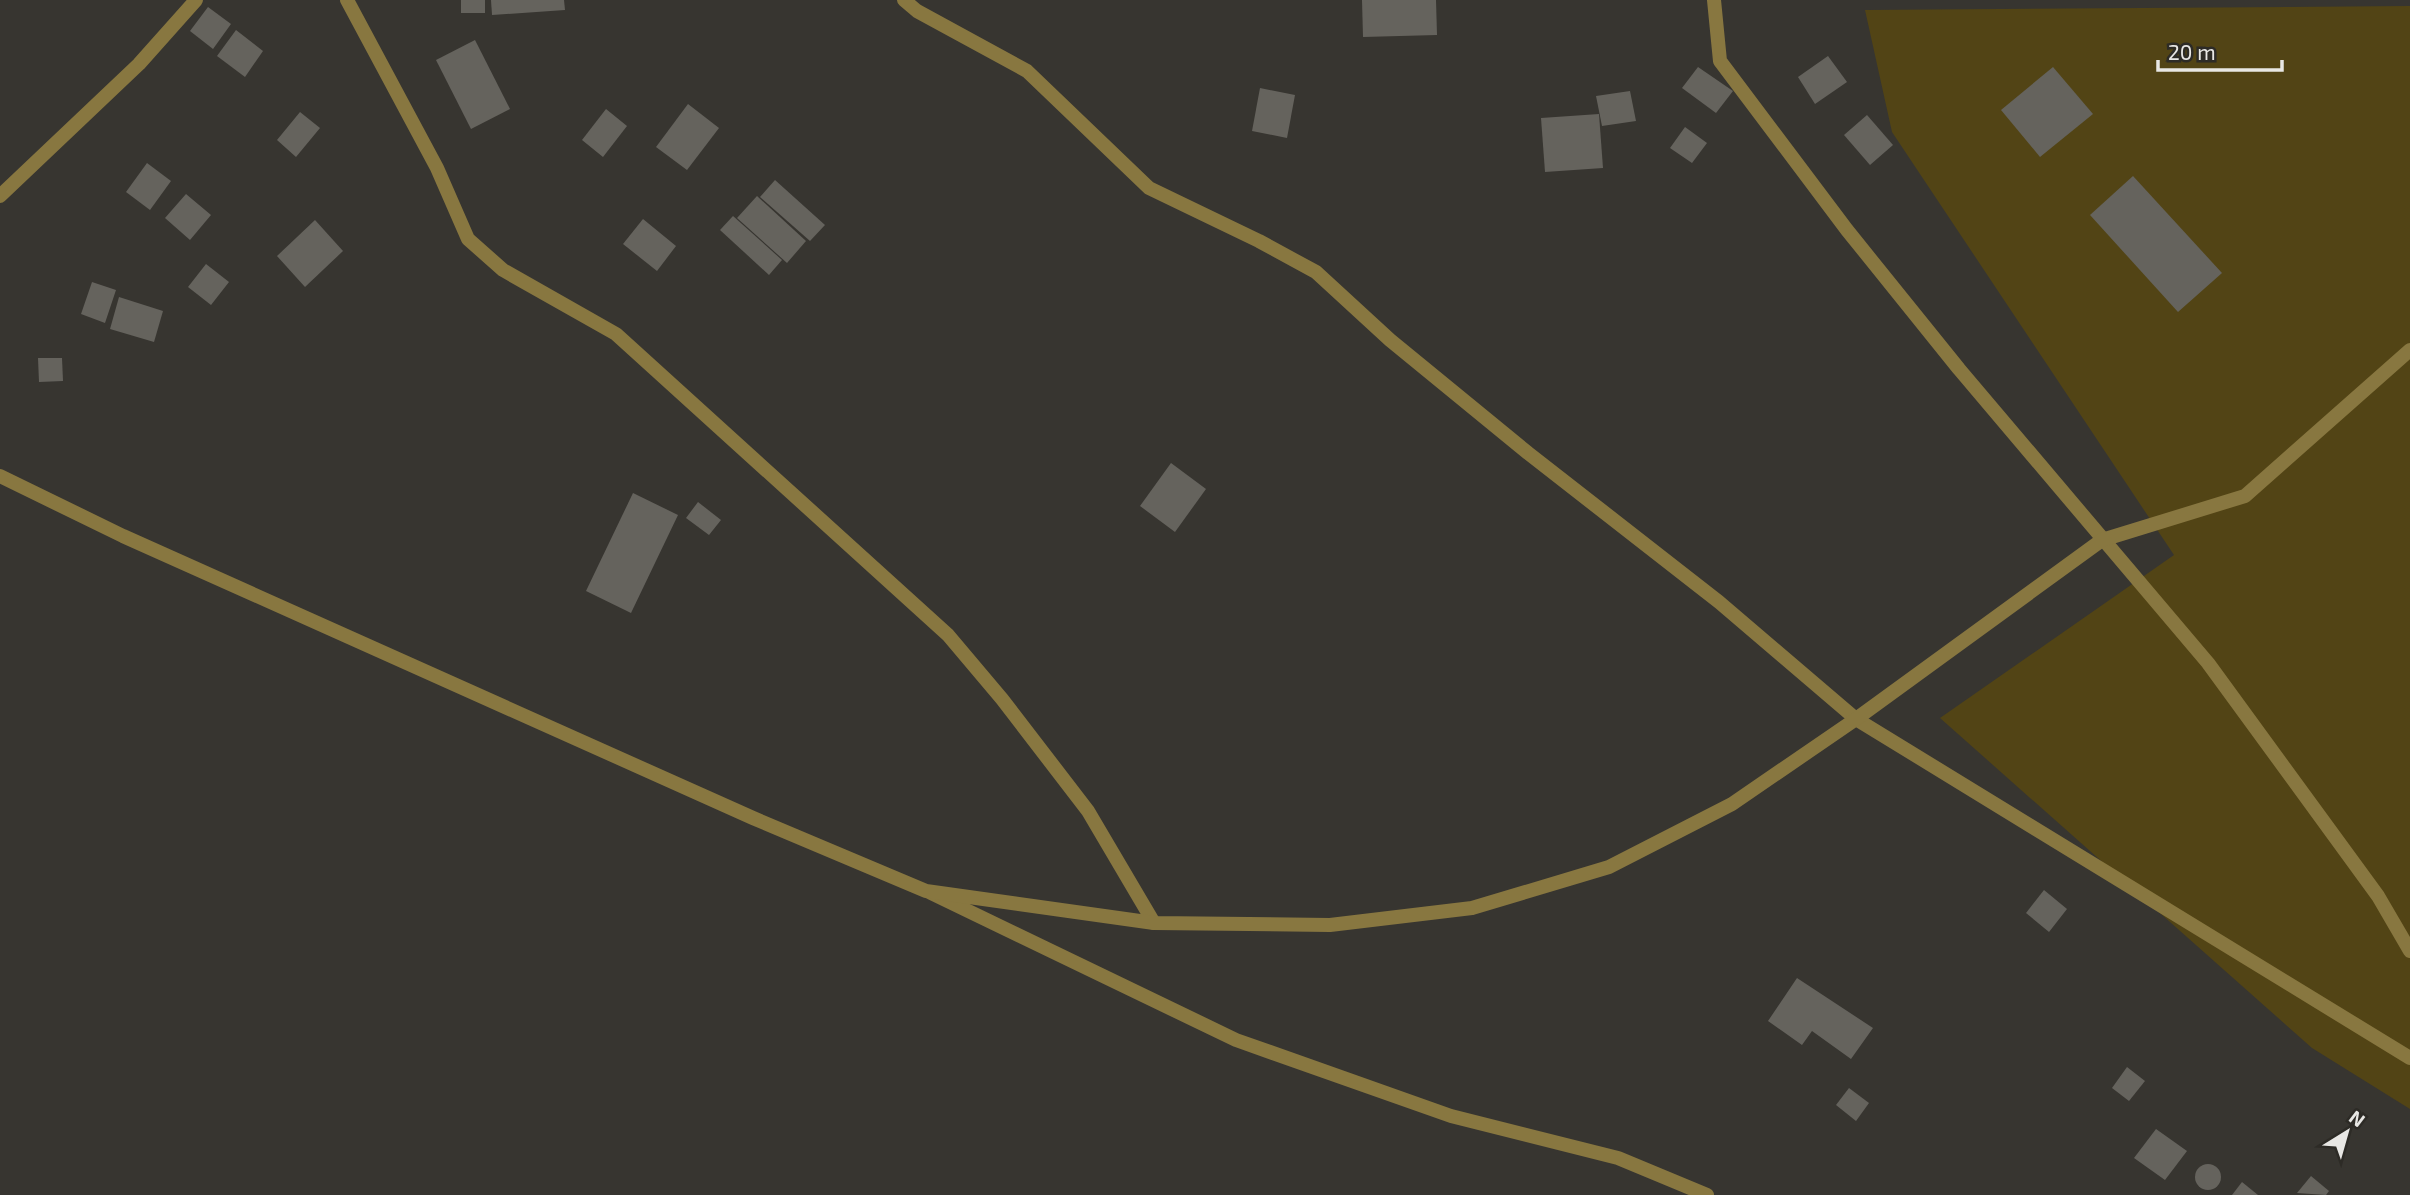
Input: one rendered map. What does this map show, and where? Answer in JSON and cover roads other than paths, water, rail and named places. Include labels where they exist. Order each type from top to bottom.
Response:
[{"type":"street","points":[[0,196],[139,64],[196,0]]},
{"type":"street","points":[[347,0],[437,168],[468,239],[503,270],[616,334],[948,635],[1002,699],[1088,811],[1154,923]]},
{"type":"street","points":[[904,0],[917,11],[1027,71],[1149,188],[1316,272],[1390,340],[1528,453],[1719,602],[1856,719],[2410,1058]]},
{"type":"street","points":[[1714,0],[1720,61],[1847,230],[1959,369],[2208,663],[2378,896],[2410,951]]},
{"type":"street","points":[[926,891],[1154,923],[1330,925],[1472,908],[1609,867],[1732,804],[1856,719],[2102,540],[2245,496],[2410,350]]},
{"type":"street","points":[[0,477],[136,541],[715,801],[926,891],[1236,1040],[1451,1116],[1618,1158],[1707,1195]]}]
